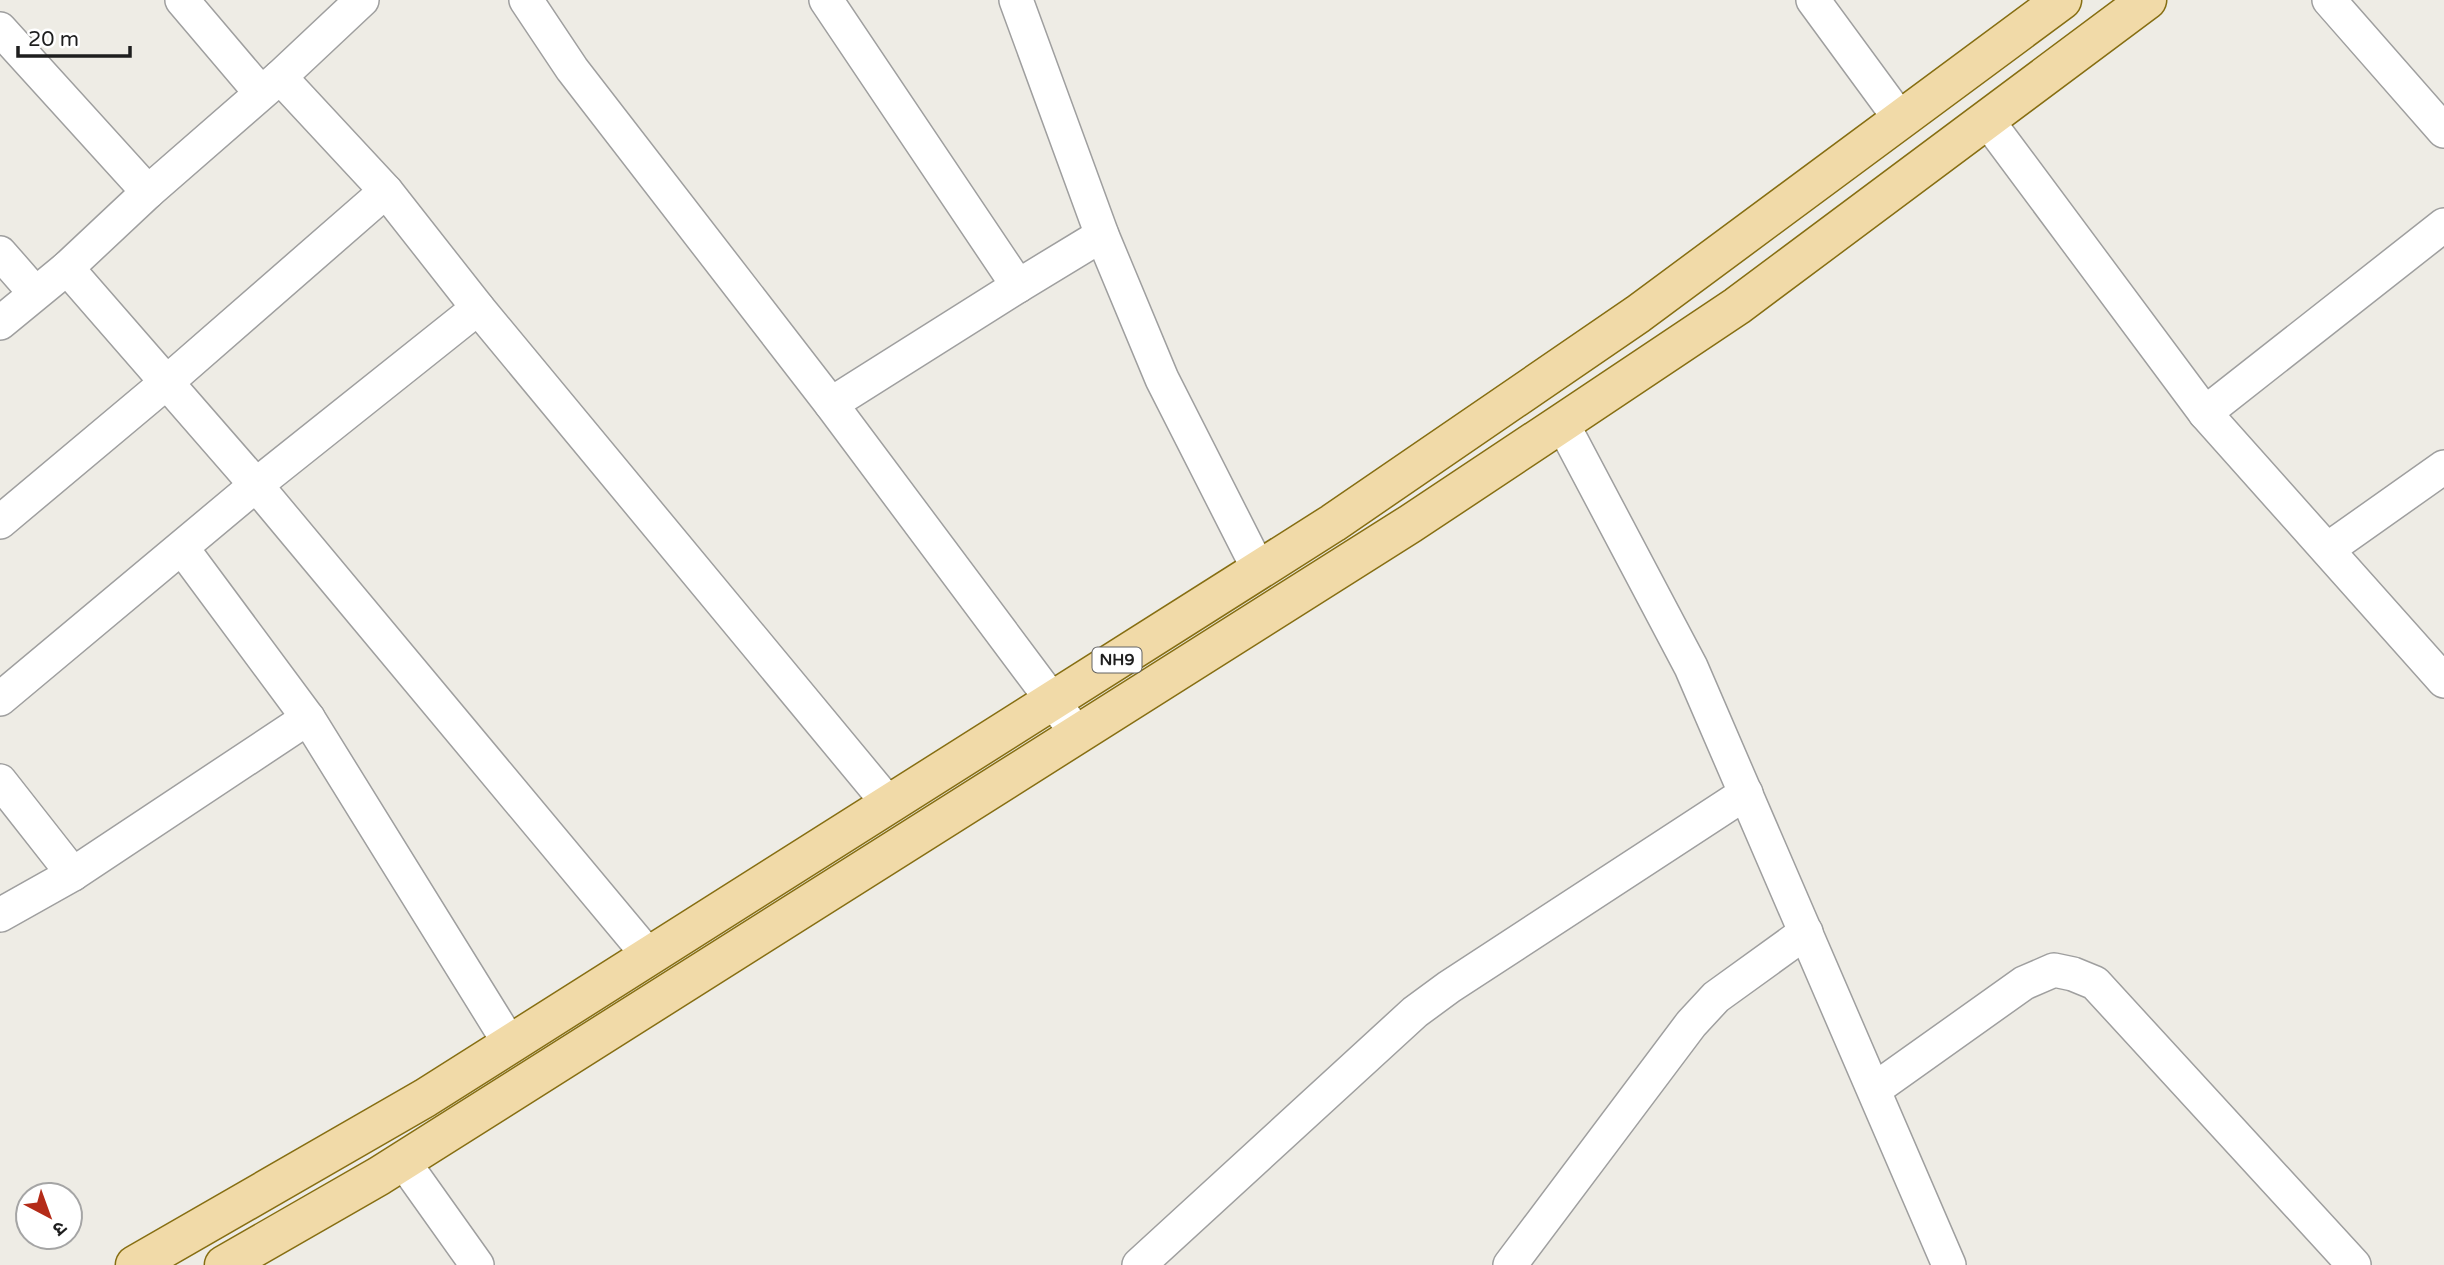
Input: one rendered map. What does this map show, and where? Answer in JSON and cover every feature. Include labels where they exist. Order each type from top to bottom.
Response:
[{"type":"main road","name":"NH9","points":[[224,1265],[403,1161],[1410,524],[1737,306],[2147,0]]},
{"type":"main road","name":"NH9","points":[[135,1265],[425,1098],[1333,523],[1626,321],[2057,1]]},
{"type":"street","points":[[182,0],[386,191],[478,308],[889,804]]},
{"type":"street","points":[[0,323],[67,268],[148,192],[271,85],[361,0]]},
{"type":"street","points":[[526,0],[572,69],[831,404],[1077,734]]},
{"type":"street","points":[[826,0],[1018,286]]},
{"type":"street","points":[[1016,0],[1102,235],[1162,379],[1259,570]]},
{"type":"street","points":[[1813,0],[1900,120]]},
{"type":"street","points":[[2329,0],[2444,131]]},
{"type":"street","points":[[0,29],[148,192]]},
{"type":"street","points":[[1987,120],[2205,414],[2444,681]]},
{"type":"street","points":[[0,522],[167,382],[386,191]]},
{"type":"street","points":[[2205,414],[2444,225]]},
{"type":"street","points":[[831,404],[1102,235]]},
{"type":"street","points":[[0,253],[35,293]]},
{"type":"street","points":[[67,268],[256,485],[649,956]]},
{"type":"street","points":[[0,699],[256,485],[478,308]]},
{"type":"street","points":[[1562,424],[1691,667],[1950,1265]]},
{"type":"street","points":[[2328,550],[2444,467]]},
{"type":"street","points":[[182,548],[308,718],[510,1044]]},
{"type":"street","points":[[0,915],[73,874],[308,718]]},
{"type":"street","points":[[0,781],[73,874]]},
{"type":"street","points":[[1139,1265],[1415,1012],[1460,979],[1746,793]]},
{"type":"street","points":[[1510,1265],[1691,1024],[1716,997],[1806,932]]},
{"type":"street","points":[[1875,1089],[2024,983],[2054,970],[2073,974],[2095,983],[2354,1265]]},
{"type":"street","points":[[403,1161],[477,1265]]}]
